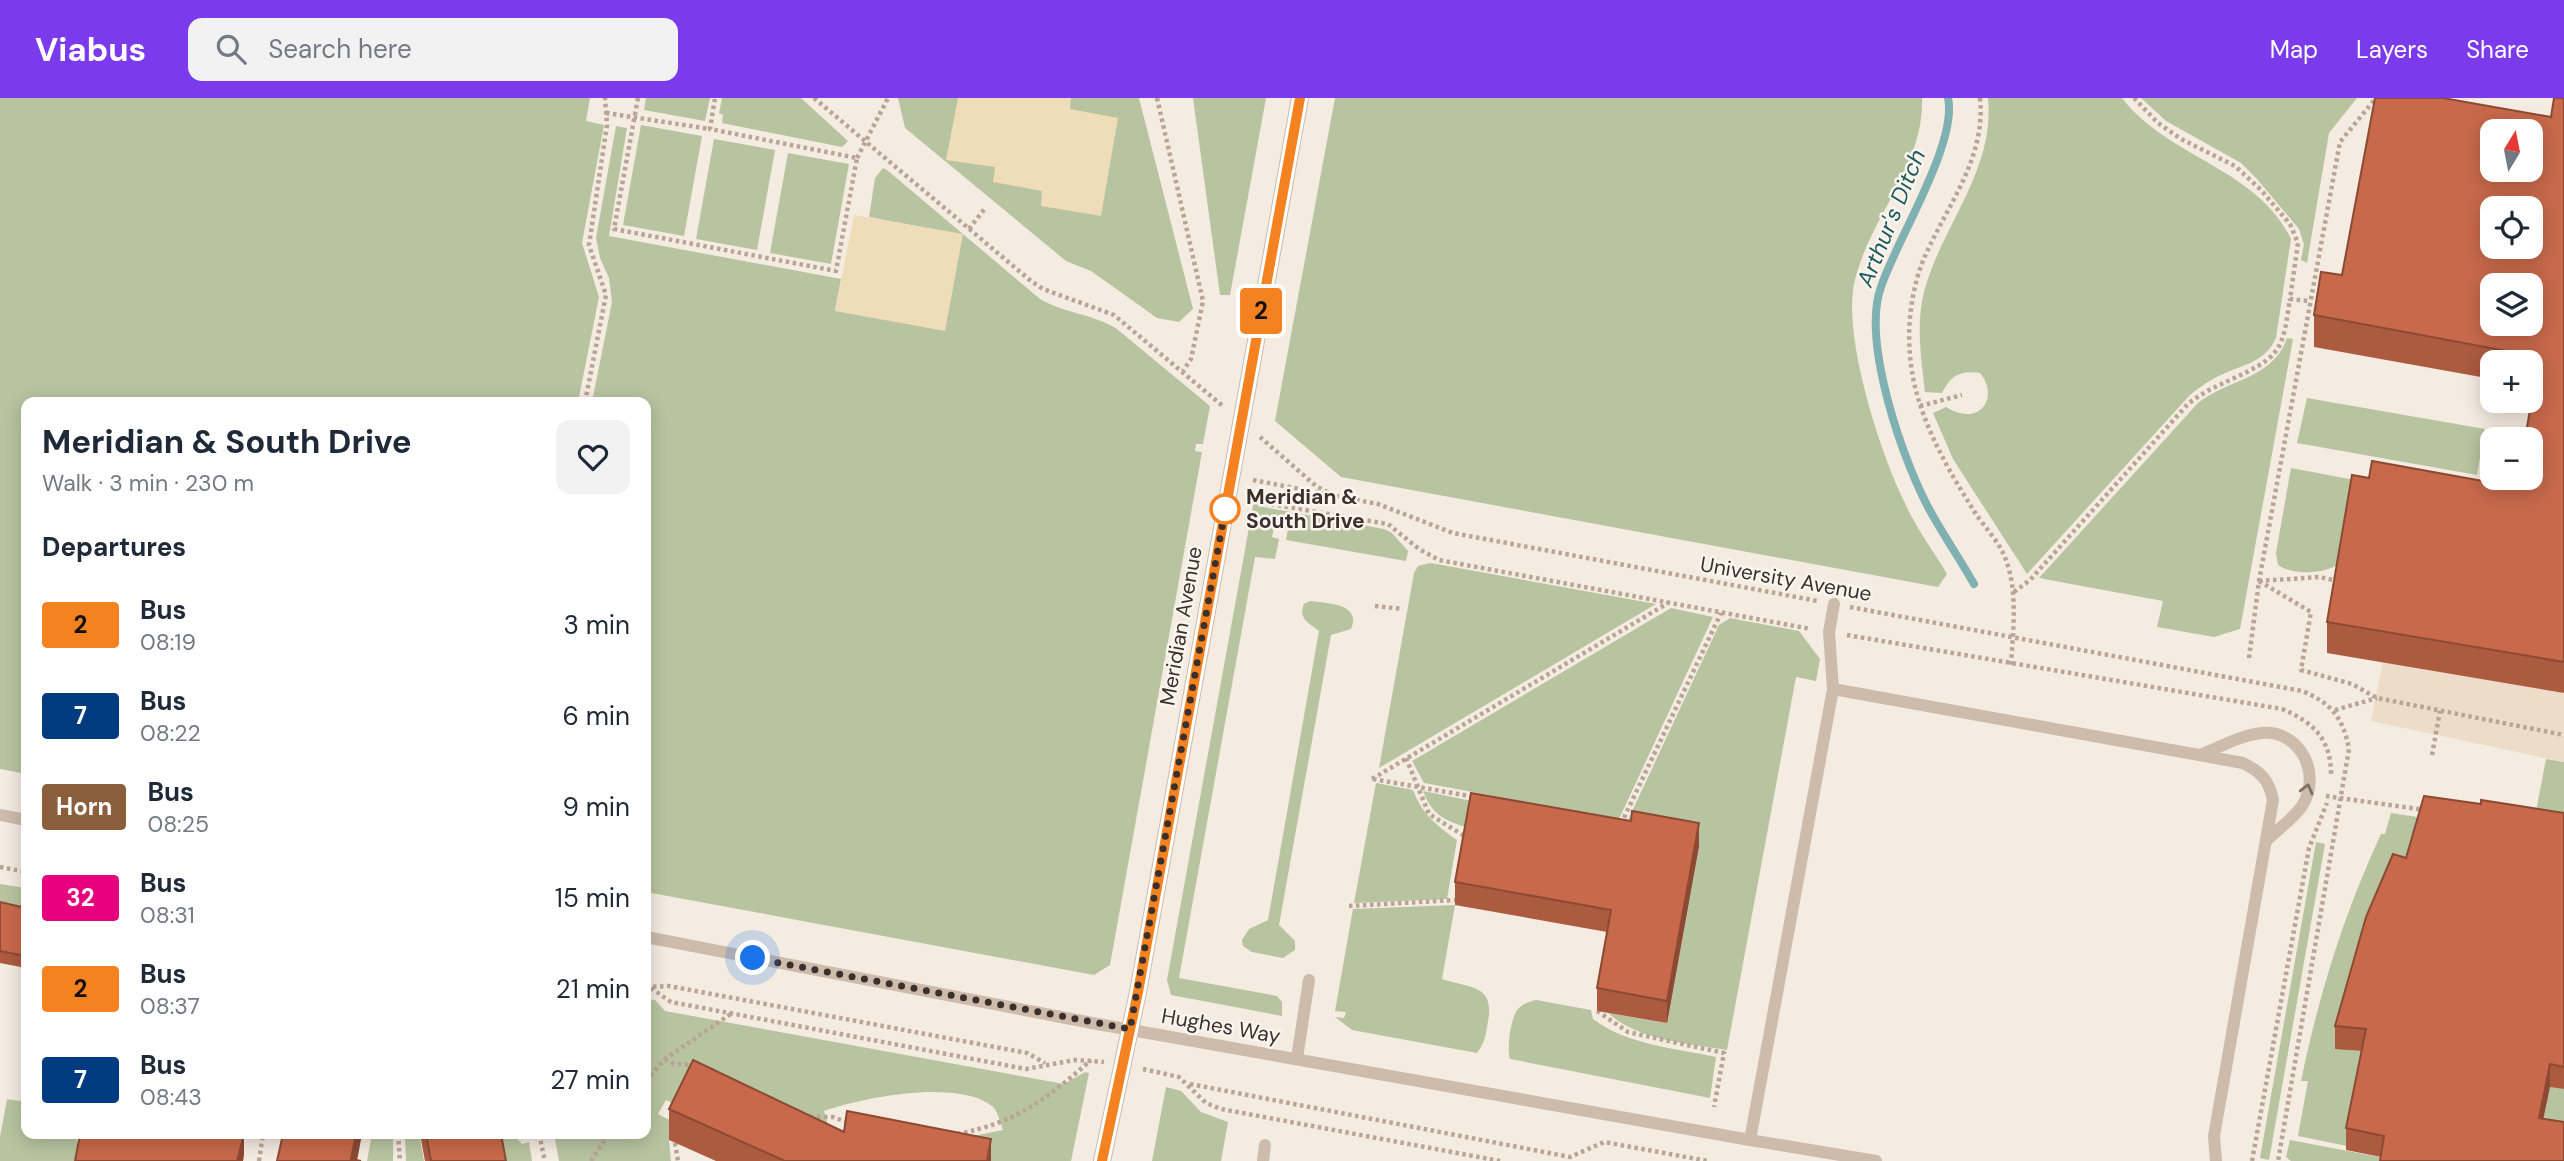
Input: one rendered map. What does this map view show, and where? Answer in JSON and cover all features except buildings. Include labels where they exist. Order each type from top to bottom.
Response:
[{"type":"street","name":"Meridian Avenue","points":[[1102,1161],[1130,1029],[1300,98]]},
{"type":"lane","points":[[1750,1140],[1833,689],[1829,632],[1834,604]]},
{"type":"lane","points":[[1833,689],[2243,763],[2260,772],[2270,787],[2273,800],[2214,1136],[2216,1161]]},
{"type":"lane","points":[[2200,755],[2248,735],[2265,733],[2282,736],[2300,747],[2308,761],[2308,792],[2301,807],[2266,841]]},
{"type":"lane","points":[[0,816],[21,819]]},
{"type":"lane","name":"Hughes Way","points":[[651,938],[1130,1029],[1876,1161]]},
{"type":"lane","points":[[1297,1058],[1309,980]]},
{"type":"lane","points":[[1262,1161],[1265,1145]]},
{"type":"path","points":[[586,397],[606,295],[589,245],[607,125],[605,98]]},
{"type":"path","points":[[639,98],[614,229],[836,271],[857,158],[888,98]]},
{"type":"path","points":[[710,130],[715,98]]},
{"type":"path","points":[[814,98],[1031,281],[1043,289],[1114,315],[1216,400]]},
{"type":"path","points":[[1157,98],[1203,301],[1191,359],[1182,371]]},
{"type":"path","points":[[1980,98],[1979,136],[1969,169],[1926,256],[1912,304],[1910,356],[1920,406],[1935,443],[1974,512],[2005,556],[2014,592],[2011,665]]},
{"type":"path","points":[[2014,592],[2030,580],[2187,405],[2213,385],[2254,368],[2277,351],[2290,299],[2298,243],[2290,225],[2261,190],[2235,166],[2181,139],[2158,124],[2134,98]]},
{"type":"path","points":[[2249,659],[2259,581],[2340,142],[2375,98]]},
{"type":"path","points":[[606,113],[857,158]]},
{"type":"path","points":[[969,229],[986,207]]},
{"type":"path","points":[[2290,299],[2309,301]]},
{"type":"path","points":[[1920,406],[1962,395]]},
{"type":"path","points":[[1263,440],[1316,486],[1334,496]]},
{"type":"path","name":"University Avenue","points":[[1231,476],[1399,511],[1453,533],[2302,691],[2323,699],[2335,710]]},
{"type":"path","points":[[2259,581],[2319,577],[2338,581]]},
{"type":"path","points":[[2259,581],[2311,612],[2301,670],[2352,684],[2376,698],[2564,736]]},
{"type":"path","points":[[1488,799],[1372,779],[1668,603]]},
{"type":"path","points":[[1375,606],[1403,609]]},
{"type":"path","points":[[1619,833],[1721,613]]},
{"type":"path","points":[[2278,1161],[2349,749],[2345,729],[2335,710],[2376,698]]},
{"type":"path","points":[[2432,755],[2440,711]]},
{"type":"path","points":[[1406,758],[1429,814],[1467,837]]},
{"type":"path","points":[[2308,792],[2432,811]]},
{"type":"path","points":[[1608,821],[1633,826]]},
{"type":"path","points":[[0,867],[21,871]]},
{"type":"path","points":[[1349,906],[1455,901]]},
{"type":"path","points":[[651,988],[669,986],[1001,1048],[1027,1054],[1046,1064]]},
{"type":"path","points":[[651,990],[671,1002],[1026,1069],[1046,1064],[1101,1061]]},
{"type":"path","points":[[1597,1011],[1628,1032],[1724,1053],[1714,1107]]},
{"type":"path","points":[[651,1075],[665,1059],[732,1013]]},
{"type":"path","points":[[665,1059],[674,1064],[707,1069]]},
{"type":"path","points":[[949,1136],[989,1128],[1022,1115],[1055,1092],[1091,1060]]},
{"type":"path","points":[[1150,1070],[1179,1077],[1206,1103],[1221,1109],[1500,1161]]},
{"type":"path","points":[[1189,1084],[1570,1157],[1604,1142],[1708,1161]]},
{"type":"path","points":[[800,1117],[833,1117],[857,1126]]},
{"type":"path","points":[[843,1135],[846,1122]]},
{"type":"path","points":[[259,1161],[262,1139]]},
{"type":"path","points":[[398,1139],[400,1161]]},
{"type":"path","points":[[540,1139],[545,1161]]},
{"type":"path","points":[[591,1161],[606,1139]]},
{"type":"path","points":[[675,1143],[678,1161]]},
{"type":"green space","points":[[0,98],[590,98],[586,121],[604,125],[582,243],[599,297],[579,397],[21,397],[21,773],[0,769]]},
{"type":"green space","points":[[646,98],[710,98],[705,121],[644,110]]},
{"type":"green space","points":[[722,98],[801,98],[848,141],[842,147],[722,123],[723,115],[719,113]]},
{"type":"green space","points":[[898,98],[1139,98],[1193,309],[1179,322],[1157,318],[1091,271],[1066,261],[905,128]]},
{"type":"green space","points":[[1193,98],[1266,98],[1230,295],[1220,295]]},
{"type":"green space","points":[[1335,98],[1922,98],[1921,120],[1910,160],[1858,268],[1852,314],[1867,398],[1885,455],[1908,511],[1947,574],[1938,587],[1341,477],[1275,421]]},
{"type":"green space","points":[[1988,98],[2122,98],[2141,118],[2163,135],[2257,195],[2276,215],[2291,239],[2276,338],[2271,346],[2247,365],[2214,378],[2190,395],[2027,574],[1953,459],[1933,413],[1946,407],[1958,413],[1977,412],[1987,400],[1986,382],[1980,373],[1967,372],[1953,378],[1942,393],[1925,392],[1921,352],[1920,325],[1926,285],[1934,262],[1967,194],[1984,148]]},
{"type":"green space","points":[[2141,98],[2357,98],[2329,133],[2307,263],[2301,260],[2304,244],[2299,229],[2241,163],[2166,121]]},
{"type":"green space","points":[[641,125],[702,136],[684,236],[623,225]]},
{"type":"green space","points":[[616,126],[627,128],[609,236],[841,279],[835,310],[963,235],[869,217],[875,178],[883,168],[1040,299],[1117,329],[1210,406],[1203,444],[1196,444],[1195,451],[1202,452],[1110,965],[1094,975],[651,893],[651,397],[593,397],[612,302],[609,278],[600,258],[596,238]]},
{"type":"green space","points":[[714,139],[775,150],[757,250],[696,239]]},
{"type":"green space","points":[[788,153],[849,164],[831,264],[770,253]]},
{"type":"green space","points":[[2287,338],[2293,339],[2240,629],[2214,637],[2157,627],[2163,601],[2039,578],[2198,403],[2261,370],[2280,352]]},
{"type":"green space","points":[[2307,398],[2480,428],[2477,475],[2297,443]]},
{"type":"green space","points":[[2291,468],[2365,482],[2341,571],[2335,566],[2322,571],[2298,572],[2278,565],[2276,553]]},
{"type":"green space","points":[[1260,497],[1258,506],[1384,529],[1392,533],[1408,551],[1406,561],[1286,540],[1288,529],[1274,527],[1272,537],[1279,539],[1275,559],[1255,557],[1179,978],[1277,996],[1282,1002],[1282,1016],[1171,995],[1167,980],[1254,500]]},
{"type":"green space","points":[[1430,563],[1656,604],[1379,768],[1414,573],[1418,566]]},
{"type":"green space","points":[[1310,601],[1341,606],[1352,614],[1353,621],[1351,629],[1331,635],[1279,925],[1295,941],[1295,950],[1283,958],[1252,952],[1243,946],[1242,940],[1249,929],[1268,920],[1319,631],[1303,617],[1304,604]]},
{"type":"green space","points":[[1671,608],[1713,617],[1619,819],[1424,783],[1412,761]]},
{"type":"green space","points":[[1730,618],[1799,631],[1820,659],[1816,681],[1796,677],[1727,1050],[1649,1035],[1634,1030],[1608,1013],[1667,1023],[1699,846],[1675,830],[1628,820],[1719,625]]},
{"type":"green space","points":[[2546,759],[2564,762],[2564,827],[2534,822]]},
{"type":"green space","points":[[1376,783],[1413,790],[1431,819],[1457,840],[1447,899],[1354,903]]},
{"type":"green space","points":[[1423,791],[1472,801],[1469,828],[1440,816]]},
{"type":"green space","points":[[2391,813],[2424,818],[2335,1048],[2366,1052],[2347,1146],[2298,1136],[2308,1081],[2301,1081],[2324,986],[2355,894],[2381,834],[2385,834]]},
{"type":"green space","points":[[2316,842],[2325,844],[2269,1160],[2260,1158]]},
{"type":"green space","points":[[0,884],[21,887],[21,919],[0,914]]},
{"type":"green space","points":[[1455,905],[1442,979],[1470,986],[1484,994],[1488,1000],[1486,1034],[1477,1053],[1352,1030],[1335,1017],[1344,1018],[1346,1012],[1335,1011],[1353,909]]},
{"type":"green space","points":[[651,1000],[655,1000],[665,1011],[1064,1084],[1085,1072],[1089,1073],[1071,1161],[942,1161],[938,1143],[1003,1130],[992,1106],[957,1093],[934,1092],[886,1096],[824,1111],[830,1131],[684,1108],[666,1100],[658,1114],[677,1124],[669,1140],[671,1161],[559,1161],[555,1139],[651,1139]]},
{"type":"green space","points":[[1536,1000],[1591,1010],[1593,1019],[1606,1028],[1636,1040],[1716,1057],[1710,1098],[1510,1059],[1509,1042],[1516,1012],[1525,1004]]},
{"type":"green space","points":[[2553,1071],[2552,1086],[2564,1089],[2564,1145],[2539,1140]]},
{"type":"green space","points":[[1166,1087],[1181,1091],[1201,1112],[1228,1122],[1221,1161],[1152,1161]]},
{"type":"green space","points":[[7,1099],[21,1101],[21,1139],[77,1139],[79,1161],[0,1161],[0,1137]]},
{"type":"green space","points":[[371,1139],[393,1139],[393,1161],[367,1161]]},
{"type":"green space","points":[[405,1139],[420,1139],[424,1161],[406,1161]]},
{"type":"green space","points":[[495,1139],[517,1139],[522,1144],[529,1142],[532,1161],[500,1161]]},
{"type":"green space","points":[[2290,1140],[2400,1161],[2291,1161],[2286,1157]]},
{"type":"sand","points":[[958,98],[1071,98],[1070,109],[1118,118],[1101,216],[1041,206],[1042,191],[993,182],[995,167],[946,160]]},
{"type":"sand","points":[[854,215],[963,234],[945,331],[835,311]]},
{"type":"shaded area","points":[[2383,662],[2564,693],[2564,762],[2371,721]]},
{"type":"waterway","name":"Arthur's Ditch","points":[[1948,98],[1949,117],[1944,140],[1924,192],[1881,287],[1876,311],[1877,339],[1889,403],[1910,467],[1933,516],[1974,584]]},
{"type":"bus line","name":"2","points":[[1102,1161],[1138,992],[1300,98]]},
{"type":"place","name":"Meridian & South Drive","points":[[1225,509]]},
{"type":"route","points":[[753,958],[1130,1029],[1227,500],[1225,509]]}]
